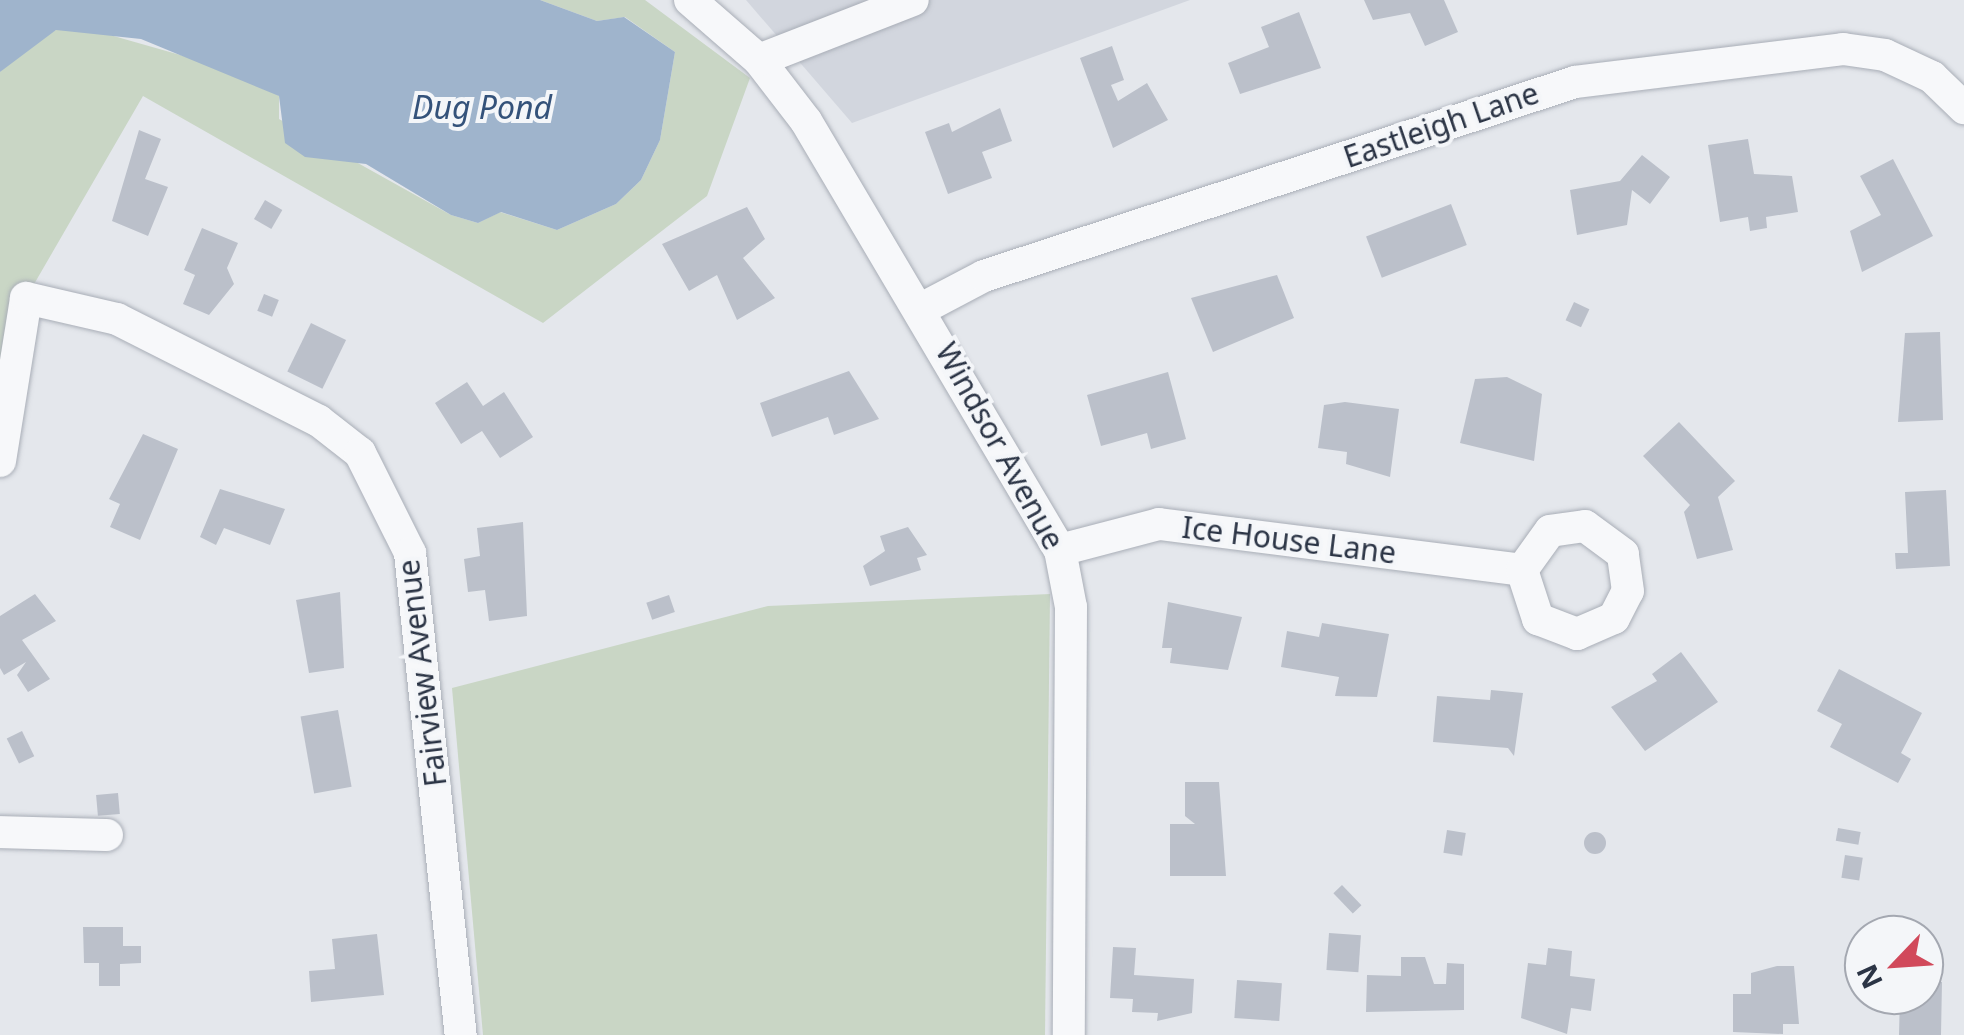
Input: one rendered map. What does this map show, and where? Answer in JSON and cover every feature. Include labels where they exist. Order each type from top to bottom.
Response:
[{"type":"street","name":"Windsor Avenue","points":[[690,0],[759,60],[923,308],[1060,550],[1072,607],[1070,1035]]},
{"type":"street","points":[[759,60],[913,0]]},
{"type":"street","name":"Eastleigh Lane","points":[[923,308],[984,276],[1574,82],[1842,49],[1886,55],[1932,77],[1964,108]]},
{"type":"street","name":"Fairview Avenue","points":[[0,461],[26,298],[117,318],[319,421],[360,453],[390,502],[412,571],[461,1035]]},
{"type":"street","name":"Ice House Lane","points":[[1060,550],[1160,524],[1522,570]]},
{"type":"street","points":[[0,832],[107,834]]},
{"type":"shaded area","points":[[746,0],[1190,0],[852,123]]},
{"type":"green space","points":[[540,0],[645,0],[750,78],[707,196],[543,323],[143,96],[26,298],[0,461],[0,72],[25,46],[56,30],[89,29],[240,72],[279,96],[279,119],[451,215],[478,223],[500,212],[557,230],[616,204],[641,180],[660,140],[675,52],[625,17],[597,21]]},
{"type":"green space","points":[[1050,594],[1045,1035],[483,1035],[452,688],[768,606]]},
{"type":"water","name":"Dug Pond","points":[[0,0],[540,0],[597,21],[624,17],[675,52],[660,140],[641,180],[616,204],[557,230],[501,212],[478,223],[451,215],[366,164],[305,157],[285,143],[279,96],[141,39],[56,30],[0,72]]},
{"type":"building","points":[[1364,0],[1444,0],[1458,32],[1425,46],[1410,13],[1373,20]]},
{"type":"building","points":[[1299,12],[1321,68],[1240,94],[1228,63],[1269,47],[1261,27]]},
{"type":"building","points":[[1112,46],[1124,80],[1111,85],[1118,101],[1147,83],[1168,120],[1113,148],[1080,58]]},
{"type":"building","points":[[1000,108],[1012,141],[982,152],[992,178],[948,194],[925,132],[949,123],[952,132]]},
{"type":"building","points":[[139,130],[161,139],[145,179],[168,187],[148,236],[112,221]]},
{"type":"building","points":[[1748,139],[1754,174],[1792,176],[1798,212],[1766,217],[1767,228],[1750,231],[1748,217],[1720,222],[1708,145]]},
{"type":"building","points":[[1642,155],[1670,177],[1650,204],[1632,190],[1627,225],[1577,235],[1570,190],[1620,181]]},
{"type":"building","points":[[1893,159],[1933,236],[1862,272],[1850,231],[1881,215],[1860,176]]},
{"type":"building","points":[[265,200],[282,210],[271,229],[254,219]]},
{"type":"building","points":[[1451,204],[1467,245],[1382,278],[1366,237]]},
{"type":"building","points":[[747,207],[765,239],[743,258],[775,298],[737,320],[717,275],[689,291],[662,244]]},
{"type":"building","points":[[202,228],[238,243],[227,268],[234,284],[209,315],[183,304],[195,275],[184,270]]},
{"type":"building","points":[[1277,275],[1294,318],[1213,352],[1191,298]]},
{"type":"building","points":[[264,294],[279,300],[272,317],[257,311]]},
{"type":"building","points":[[1574,302],[1589,309],[1581,327],[1566,320]]},
{"type":"building","points":[[311,323],[346,340],[322,389],[287,372]]},
{"type":"building","points":[[1940,332],[1943,420],[1898,422],[1905,333]]},
{"type":"building","points":[[849,371],[879,419],[834,435],[828,417],[772,437],[760,403]]},
{"type":"building","points":[[1168,372],[1186,439],[1151,449],[1147,433],[1101,446],[1087,395]]},
{"type":"building","points":[[1507,377],[1542,394],[1534,461],[1460,443],[1475,379]]},
{"type":"building","points":[[467,382],[483,406],[504,392],[533,437],[500,458],[482,431],[461,444],[435,403]]},
{"type":"building","points":[[1345,402],[1399,409],[1390,477],[1346,464],[1347,452],[1318,448],[1324,405]]},
{"type":"building","points":[[1679,422],[1735,481],[1718,497],[1733,550],[1697,559],[1684,512],[1690,505],[1643,456]]},
{"type":"building","points":[[143,434],[178,449],[140,540],[110,527],[120,504],[109,499]]},
{"type":"building","points":[[220,489],[285,509],[270,545],[224,528],[216,545],[200,537]]},
{"type":"building","points":[[1946,490],[1950,566],[1896,569],[1895,553],[1908,553],[1905,492]]},
{"type":"building","points":[[523,522],[527,616],[489,621],[485,590],[468,592],[464,559],[480,556],[477,528]]},
{"type":"building","points":[[908,527],[927,555],[917,558],[921,570],[870,586],[863,566],[885,551],[880,536]]},
{"type":"building","points":[[340,592],[344,668],[309,673],[296,600]]},
{"type":"building","points":[[35,594],[56,621],[22,640],[50,679],[28,692],[17,675],[26,662],[4,675],[0,668],[0,616]]},
{"type":"building","points":[[669,595],[675,612],[652,620],[646,603]]},
{"type":"building","points":[[1168,602],[1242,617],[1228,670],[1170,663],[1172,648],[1162,648]]},
{"type":"building","points":[[1322,623],[1389,634],[1377,697],[1335,696],[1339,677],[1281,667],[1287,631],[1319,637]]},
{"type":"building","points":[[1681,652],[1718,702],[1645,751],[1611,707],[1657,681],[1652,674]]},
{"type":"building","points":[[1839,669],[1922,713],[1901,753],[1911,759],[1898,783],[1830,747],[1842,724],[1817,711]]},
{"type":"building","points":[[1491,690],[1523,693],[1514,756],[1508,748],[1433,742],[1437,696],[1490,700]]},
{"type":"building","points":[[338,710],[352,787],[314,793],[301,717]]},
{"type":"building","points":[[22,731],[34,756],[19,764],[7,738]]},
{"type":"building","points":[[1185,782],[1219,782],[1226,876],[1170,876],[1170,824],[1195,824],[1185,816]]},
{"type":"building","points":[[118,793],[120,814],[98,816],[96,795]]},
{"type":"building","points":[[1838,828],[1861,832],[1858,845],[1836,841]]},
{"type":"building","points":[[1447,830],[1466,833],[1462,856],[1443,853]]},
{"type":"building","points":[[1595,832],[1603,835],[1603,851],[1595,854],[1587,851],[1584,843],[1587,835]]},
{"type":"building","points":[[1845,855],[1863,858],[1859,881],[1841,878]]},
{"type":"building","points":[[1342,885],[1361,905],[1353,913],[1333,893]]},
{"type":"building","points":[[83,927],[123,927],[123,946],[141,946],[141,963],[120,964],[120,986],[99,986],[99,963],[84,963]]},
{"type":"building","points":[[1329,933],[1361,935],[1358,972],[1326,970]]},
{"type":"building","points":[[377,934],[384,995],[311,1002],[309,971],[335,969],[332,939]]},
{"type":"building","points":[[1113,947],[1136,948],[1134,975],[1194,979],[1192,1013],[1157,1021],[1158,1013],[1132,1012],[1133,999],[1110,998]]},
{"type":"building","points":[[1548,948],[1572,951],[1570,976],[1595,979],[1591,1011],[1571,1008],[1567,1034],[1521,1018],[1528,963],[1546,965]]},
{"type":"building","points":[[1401,957],[1425,957],[1434,984],[1446,984],[1447,963],[1464,964],[1464,1010],[1366,1012],[1367,975],[1401,976]]},
{"type":"building","points":[[1794,966],[1799,1024],[1783,1024],[1783,1034],[1733,1032],[1733,994],[1751,994],[1751,973]]},
{"type":"building","points":[[1237,980],[1282,983],[1279,1021],[1234,1018]]},
{"type":"building","points":[[1900,1015],[1941,1015],[1941,1035],[1899,1035]]}]
